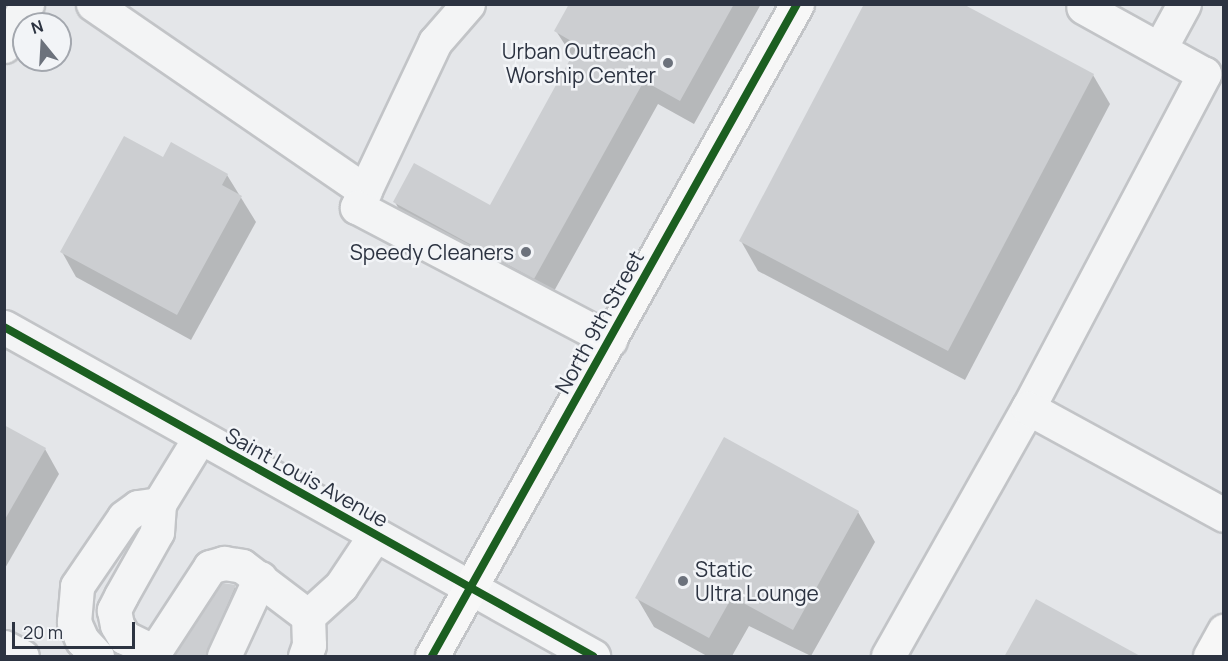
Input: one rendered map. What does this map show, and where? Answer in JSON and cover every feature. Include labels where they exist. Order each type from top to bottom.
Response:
[{"type":"main road","name":"North 9th Street","points":[[432,657],[797,4]]},
{"type":"main road","points":[[1210,657],[1224,631]]},
{"type":"street","points":[[4,46],[27,4]]},
{"type":"street","points":[[93,4],[364,191]]},
{"type":"street","points":[[468,4],[435,42],[357,207],[609,340]]},
{"type":"street","points":[[1160,48],[1184,4]]},
{"type":"street","points":[[888,657],[1028,408],[1204,74],[1083,7]]},
{"type":"street","name":"Saint Louis Avenue","points":[[4,327],[593,657]]},
{"type":"street","points":[[1028,408],[1224,515]]},
{"type":"street","points":[[201,437],[159,504],[157,532],[114,610],[117,625],[124,636],[147,648],[157,648],[210,567],[224,563],[242,566],[308,616],[310,636],[305,657]]},
{"type":"street","points":[[97,657],[82,640],[74,622],[77,586],[124,517],[138,507],[159,504]]},
{"type":"street","points":[[308,616],[341,586],[375,535]]},
{"type":"street","points":[[224,657],[260,578]]},
{"type":"street","points":[[4,647],[22,657]]},
{"type":"building","points":[[569,4],[734,4],[680,101],[644,81],[534,279],[393,202],[414,163],[490,205],[578,45],[554,31]]},
{"type":"building","points":[[864,4],[963,4],[1094,74],[948,351],[739,241]]},
{"type":"building","points":[[124,136],[163,157],[171,142],[228,174],[222,185],[242,196],[177,315],[60,252]]},
{"type":"building","points":[[4,425],[46,448],[4,521]]},
{"type":"building","points":[[724,437],[859,511],[793,630],[732,597],[709,638],[635,598]]},
{"type":"building","points":[[222,583],[236,585],[205,657],[174,657]]},
{"type":"building","points":[[1036,599],[1142,657],[1004,657]]},
{"type":"cycle path","points":[[432,656],[797,4]]},
{"type":"cycle path","points":[[4,327],[593,656]]},
{"type":"place","name":"Urban Outreach Worship Center","points":[[668,63]]},
{"type":"place","name":"Speedy Cleaners","points":[[526,252]]},
{"type":"place","name":"Static Ultra Lounge","points":[[683,581]]}]
